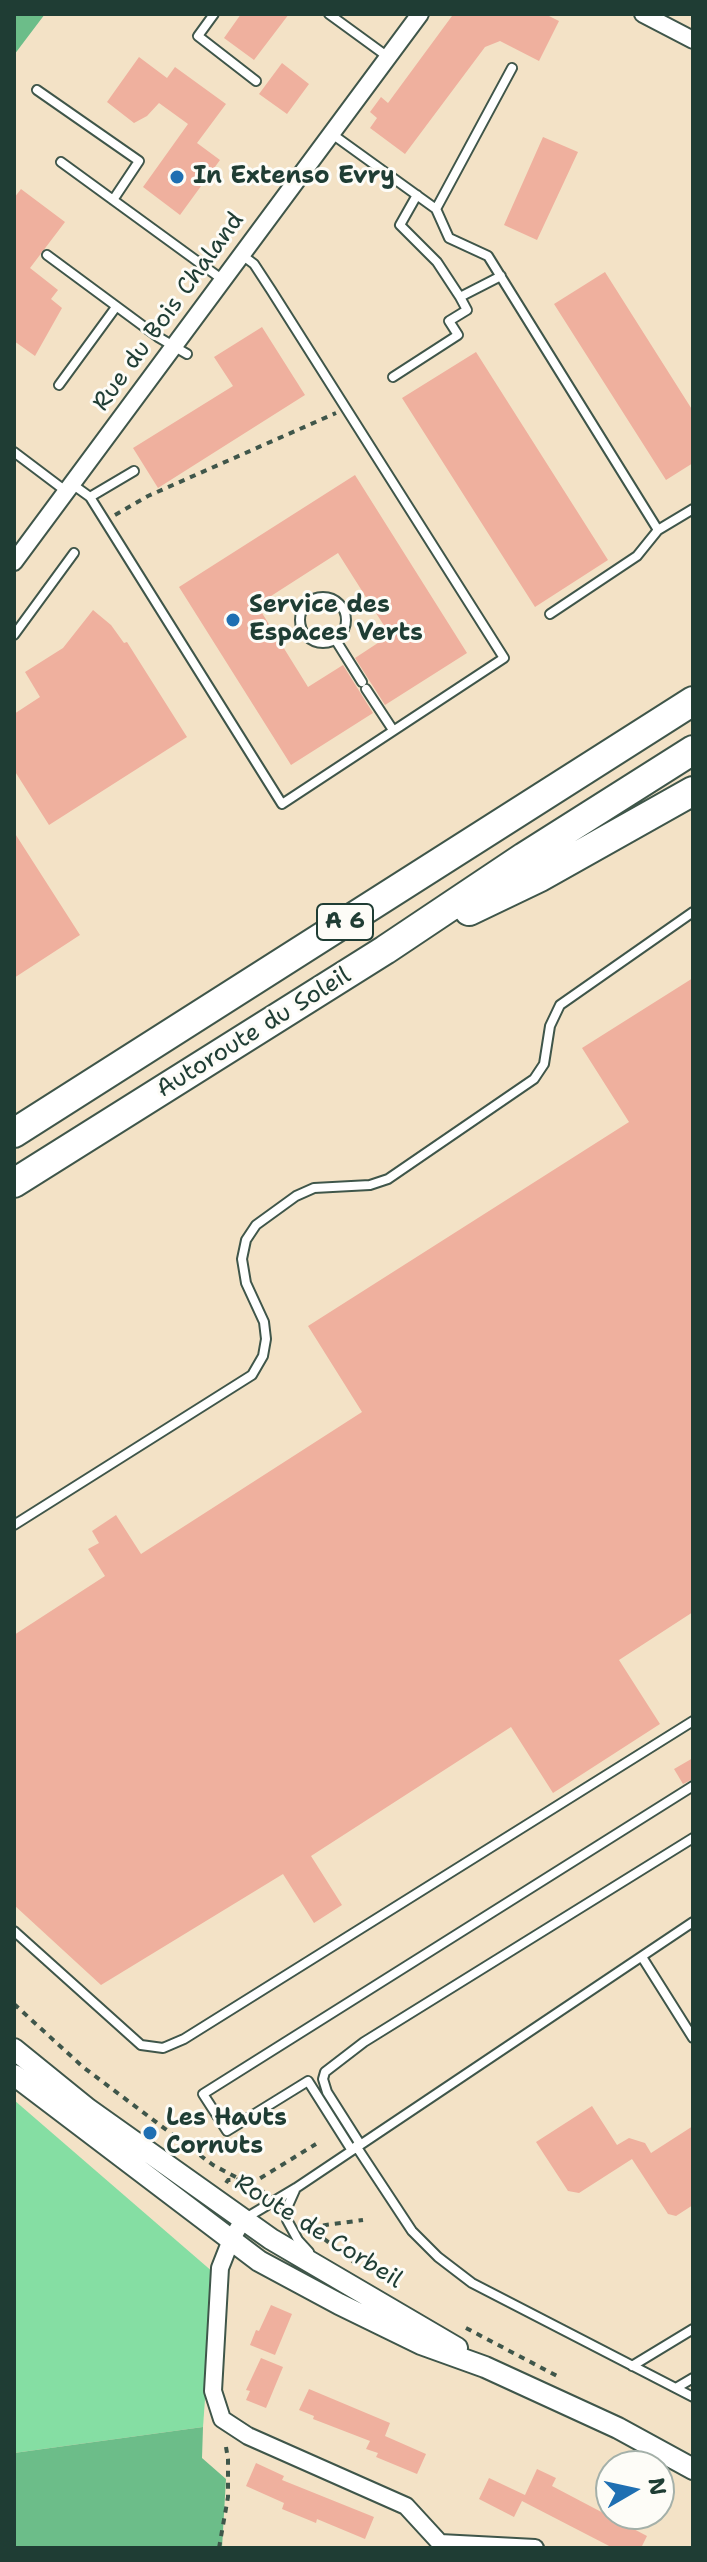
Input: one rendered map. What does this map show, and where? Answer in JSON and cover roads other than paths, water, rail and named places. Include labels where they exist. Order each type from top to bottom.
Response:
[{"type":"highway","name":"Autoroute du Soleil","points":[[14,1133],[693,701]]},
{"type":"highway","name":"Autoroute du Soleil","points":[[14,1183],[385,950],[693,750]]},
{"type":"highway","points":[[385,950],[540,877],[693,791]]},
{"type":"street","name":"Rue du Bois Chaland","points":[[14,562],[213,307],[223,280],[420,14]]},
{"type":"street","points":[[643,14],[693,40]]},
{"type":"street","name":"Route de Corbeil","points":[[14,2049],[88,2109],[271,2239],[429,2330],[485,2367]]},
{"type":"street","name":"Route de Corbeil","points":[[14,2075],[259,2261],[421,2344],[485,2367],[618,2428],[693,2469]]},
{"type":"street","points":[[243,2220],[220,2268],[213,2391],[222,2419],[248,2436],[406,2506],[440,2543],[535,2548]]},
{"type":"lane","points":[[214,14],[198,36],[256,81]]},
{"type":"lane","points":[[329,14],[388,57]]},
{"type":"lane","points":[[436,209],[512,68]]},
{"type":"lane","points":[[37,90],[139,161],[113,200]]},
{"type":"lane","points":[[332,134],[436,209],[449,238],[488,256],[658,530]]},
{"type":"lane","points":[[61,162],[223,280]]},
{"type":"lane","points":[[393,377],[458,335],[449,321],[467,310],[437,262],[400,225],[417,195]]},
{"type":"lane","points":[[47,255],[158,337],[181,350]]},
{"type":"lane","points":[[14,452],[70,488],[90,497],[282,804],[504,658],[254,264],[242,255]]},
{"type":"lane","points":[[460,297],[501,276]]},
{"type":"lane","points":[[59,385],[116,307]]},
{"type":"lane","points":[[90,497],[134,471]]},
{"type":"lane","points":[[550,614],[637,556],[658,530],[693,509]]},
{"type":"lane","points":[[14,635],[74,553]]},
{"type":"lane","points":[[319,597],[335,600],[345,612],[345,627],[335,639],[315,641],[304,631],[301,625],[303,611],[312,600],[319,597]]},
{"type":"lane","points":[[335,639],[393,730]]},
{"type":"lane","points":[[14,1525],[252,1375],[263,1356],[266,1339],[264,1322],[246,1283],[242,1259],[246,1240],[256,1225],[296,1196],[314,1188],[370,1185],[388,1179],[534,1079],[544,1064],[550,1026],[560,1005],[693,912]]},
{"type":"lane","points":[[14,1931],[141,2045],[163,2048],[197,2031],[693,1721]]},
{"type":"lane","points":[[693,1786],[203,2094],[227,2131],[308,2081],[412,2231],[438,2257],[472,2283],[693,2397]]},
{"type":"lane","points":[[356,2147],[327,2092],[323,2079],[325,2072],[364,2042],[693,1838]]},
{"type":"lane","points":[[243,2220],[296,2188],[693,1922]]},
{"type":"lane","points":[[642,1957],[693,2038]]},
{"type":"lane","points":[[296,2188],[286,2210],[290,2229],[304,2248],[343,2280]]},
{"type":"lane","points":[[632,2366],[693,2329]]},
{"type":"lane","points":[[676,2388],[693,2378]]},
{"type":"place","name":"In Extenso Evry","points":[[177,177]]},
{"type":"place","name":"Service des Espaces Verts","points":[[233,620]]},
{"type":"place","name":"Les Hauts Cornuts","points":[[150,2133]]}]
